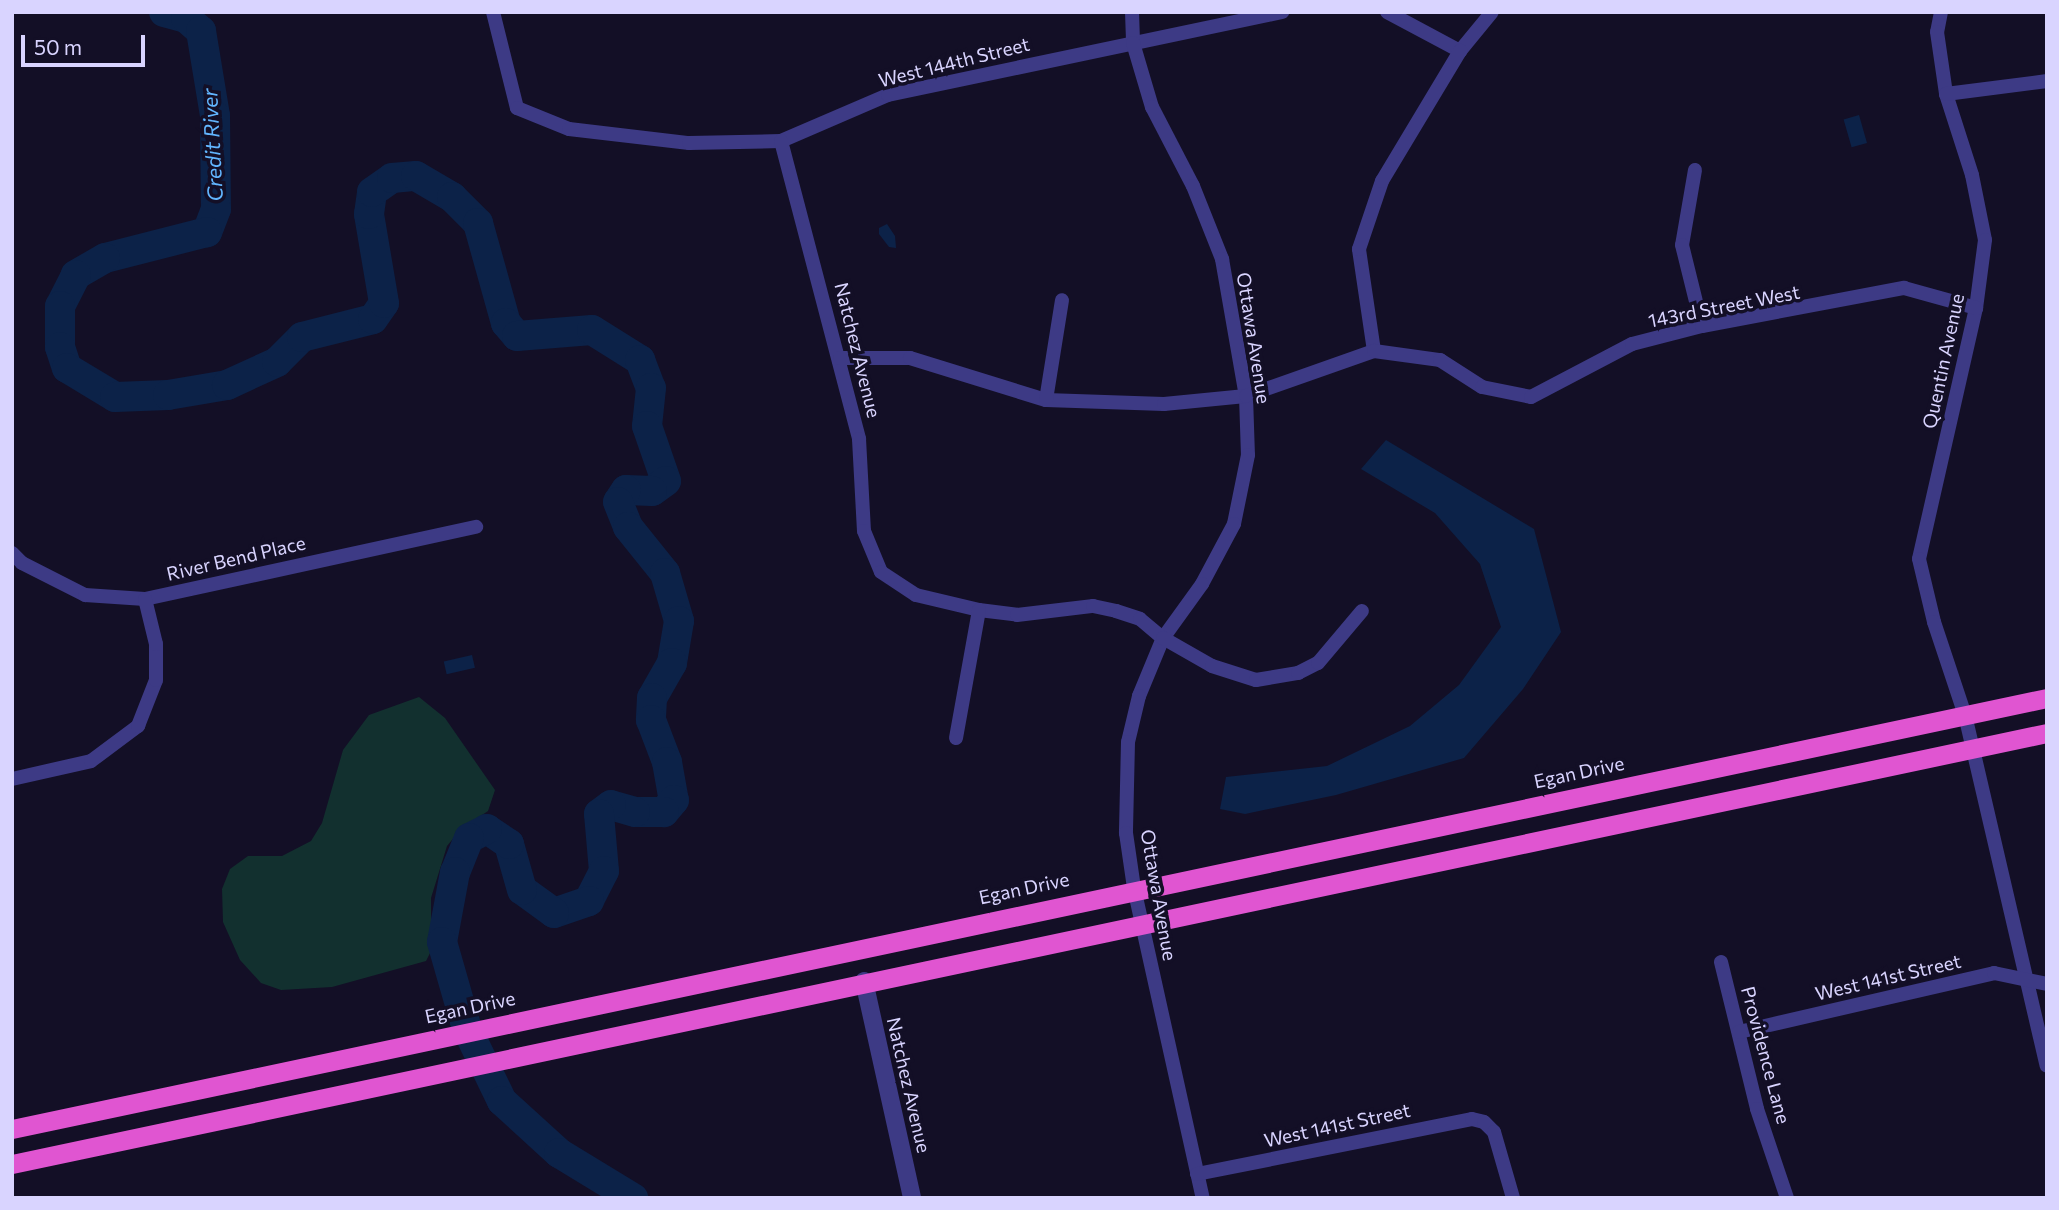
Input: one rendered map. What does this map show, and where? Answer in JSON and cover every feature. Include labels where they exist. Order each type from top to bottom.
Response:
[{"type":"highway","name":"Egan Drive","points":[[12,1129],[1134,888],[2047,698]]},
{"type":"highway","points":[[12,1164],[864,981],[2047,733]]},
{"type":"street","name":"West 144th Street","points":[[494,12],[517,108],[569,129],[689,143],[781,141],[888,95],[1282,12]]},
{"type":"street","name":"Ottawa Avenue","points":[[1132,12],[1133,43],[1152,107],[1193,186],[1222,259],[1246,396],[1248,455],[1234,524],[1202,584],[1163,638],[1139,696],[1128,742],[1126,833],[1134,888],[1203,1198]]},
{"type":"street","points":[[1387,12],[1460,51]]},
{"type":"street","points":[[1374,351],[1359,249],[1382,181],[1460,51],[1492,12]]},
{"type":"street","name":"Quentin Avenue","points":[[1941,12],[1937,32],[1946,94],[1972,175],[1985,240],[1976,308],[1919,559],[1934,622],[1965,715],[2047,1066]]},
{"type":"street","points":[[1946,94],[2047,81]]},
{"type":"street","name":"Natchez Avenue","points":[[781,141],[859,439],[864,531],[881,572],[916,595],[979,610]]},
{"type":"street","points":[[1695,170],[1682,245],[1702,326]]},
{"type":"street","name":"143rd Street West","points":[[840,359],[910,358],[1046,400],[1164,404],[1246,396],[1374,351],[1440,360],[1482,387],[1531,397],[1632,344],[1702,326],[1904,288],[1976,308]]},
{"type":"street","points":[[1046,400],[1062,300]]},
{"type":"street","name":"River Bend Place","points":[[12,779],[91,761],[138,726],[156,680],[156,644],[145,599],[476,527]]},
{"type":"street","points":[[12,553],[22,563],[85,595],[145,599]]},
{"type":"street","points":[[956,738],[979,610],[1017,615],[1093,606],[1140,619],[1163,638],[1233,675],[1278,679],[1318,663],[1362,611]]},
{"type":"street","name":"Providence Lane","points":[[1721,961],[1757,1109],[1787,1198]]},
{"type":"street","name":"West 141st Street","points":[[1739,1032],[1994,972],[2047,984]]},
{"type":"street","name":"Natchez Avenue","points":[[864,981],[912,1198]]},
{"type":"street","name":"West 141st Street","points":[[1197,1174],[1456,1120],[1484,1122],[1502,1151],[1513,1198]]},
{"type":"green space","points":[[419,697],[445,718],[495,790],[488,811],[461,829],[447,846],[431,898],[431,951],[426,961],[332,987],[281,990],[261,983],[240,960],[223,922],[222,889],[230,869],[248,856],[282,856],[311,841],[322,823],[343,750],[369,715]]},
{"type":"water","points":[[1859,115],[1867,143],[1852,147],[1844,119]]},
{"type":"water","points":[[887,224],[895,236],[896,248],[889,247],[879,234],[879,228]]},
{"type":"water","points":[[1386,440],[1534,529],[1561,632],[1523,689],[1464,758],[1336,795],[1245,814],[1220,809],[1226,777],[1327,766],[1410,726],[1459,685],[1501,627],[1480,564],[1435,513],[1361,469]]},
{"type":"water","points":[[472,655],[475,668],[447,674],[444,662]]},
{"type":"waterway","name":"Credit River","points":[[164,12],[186,18],[201,31],[215,116],[216,209],[207,232],[105,258],[76,275],[60,306],[60,347],[67,368],[115,397],[168,395],[227,385],[277,362],[302,337],[373,319],[384,303],[369,214],[372,192],[392,178],[416,176],[452,197],[478,223],[506,323],[517,336],[592,330],[640,360],[651,388],[647,426],[666,481],[652,491],[626,490],[618,502],[628,527],[665,573],[679,621],[672,663],[652,698],[651,720],[667,762],[674,800],[664,812],[635,812],[611,805],[599,814],[604,871],[589,901],[554,913],[522,890],[509,844],[487,829],[469,838],[455,872],[442,942],[467,1029],[502,1101],[559,1153],[633,1198]]}]
